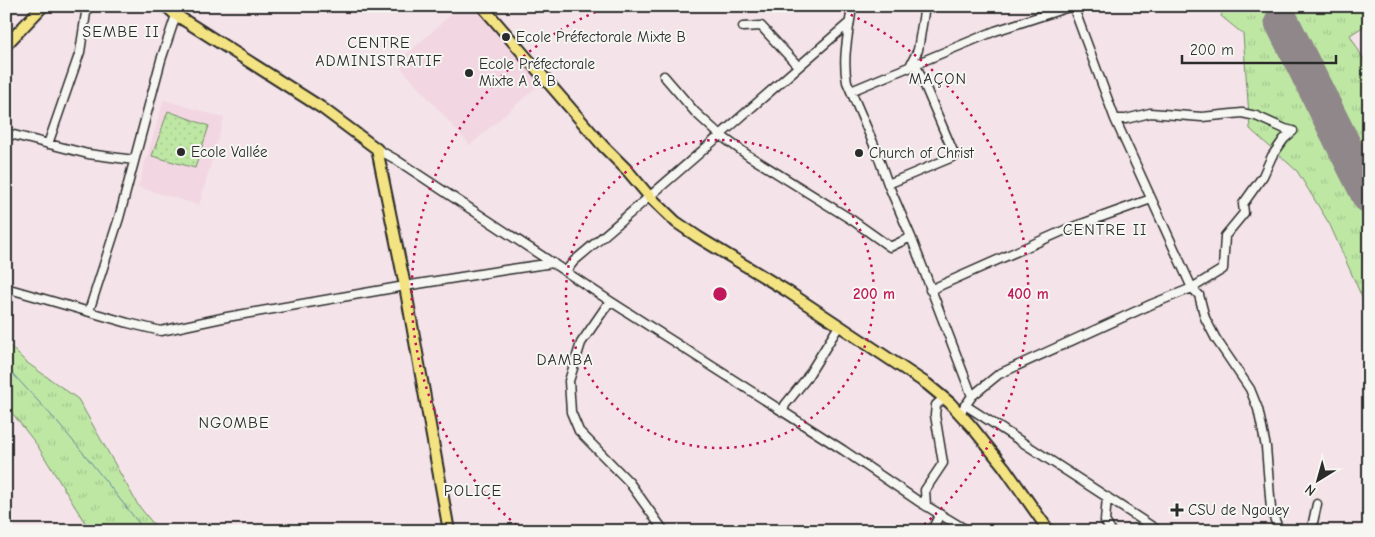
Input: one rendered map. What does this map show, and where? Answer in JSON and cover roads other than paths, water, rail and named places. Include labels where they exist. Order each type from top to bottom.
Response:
[{"type":"main road","points":[[6,45],[43,6]]},
{"type":"main road","points":[[482,6],[650,196],[676,222],[787,291],[962,409],[1049,531]]},
{"type":"main road","points":[[169,9],[322,108],[377,149],[405,286],[449,531]]},
{"type":"street","points":[[48,144],[80,52],[86,12],[84,6]]},
{"type":"street","points":[[852,6],[848,23],[845,72],[851,92],[911,236],[972,396]]},
{"type":"street","points":[[888,184],[955,156],[912,66],[918,50],[926,6]]},
{"type":"street","points":[[851,92],[995,31],[1072,6],[1115,119],[1192,288],[1199,295],[1205,318],[1216,339],[1250,389],[1258,409],[1266,447],[1272,509],[1279,530]]},
{"type":"street","points":[[89,311],[119,218],[161,60],[169,9]]},
{"type":"street","points":[[566,271],[574,261],[848,23]]},
{"type":"street","points":[[743,27],[761,26],[798,66]]},
{"type":"street","points":[[664,76],[695,112],[720,135],[749,156],[852,220],[890,247],[911,236]]},
{"type":"street","points":[[1115,119],[1126,119],[1150,114],[1202,117],[1242,112],[1293,131],[1284,139],[1272,156],[1263,176],[1242,204],[1244,213],[1225,236],[1224,269],[1192,288],[1152,304],[999,374],[972,396],[962,409],[1160,531]]},
{"type":"street","points":[[6,133],[88,154],[134,160]]},
{"type":"street","points":[[377,149],[843,450],[926,506],[968,531]]},
{"type":"street","points":[[930,290],[1065,230],[1151,199]]},
{"type":"street","points":[[6,288],[128,323],[162,330],[405,286],[553,263]]},
{"type":"street","points":[[610,301],[581,343],[570,381],[571,412],[579,431],[629,482],[664,531]]},
{"type":"street","points":[[783,412],[785,405],[806,379],[839,326]]},
{"type":"street","points":[[926,506],[924,490],[943,463],[935,416],[936,405],[944,398]]},
{"type":"street","points":[[1107,497],[1105,522],[1111,531]]},
{"type":"street","points":[[1313,531],[1312,527],[1317,504]]},
{"type":"street","points":[[935,531],[934,526],[940,514]]},
{"type":"waterway","points":[[6,369],[51,415],[145,531]]},
{"type":"place","name":"Ecole Préfectorale Mixte B","points":[[506,37]]},
{"type":"place","name":"Ecole Préfectorale Mixte A & B","points":[[469,73]]},
{"type":"place","name":"Ecole Vallée","points":[[181,152]]},
{"type":"place","name":"Church of Christ","points":[[859,153]]},
{"type":"place","name":"CSU de Ngouey","points":[[1177,510]]},
{"type":"district","name":"SEMBE II","points":[[121,32]]},
{"type":"district","name":"CENTRE ADMINISTRATIF","points":[[379,52]]},
{"type":"district","name":"MAÇON","points":[[938,79]]},
{"type":"district","name":"CENTRE II","points":[[1105,230]]},
{"type":"district","name":"DAMBA","points":[[565,360]]},
{"type":"district","name":"NGOMBE","points":[[234,423]]},
{"type":"district","name":"POLICE","points":[[473,491]]}]
